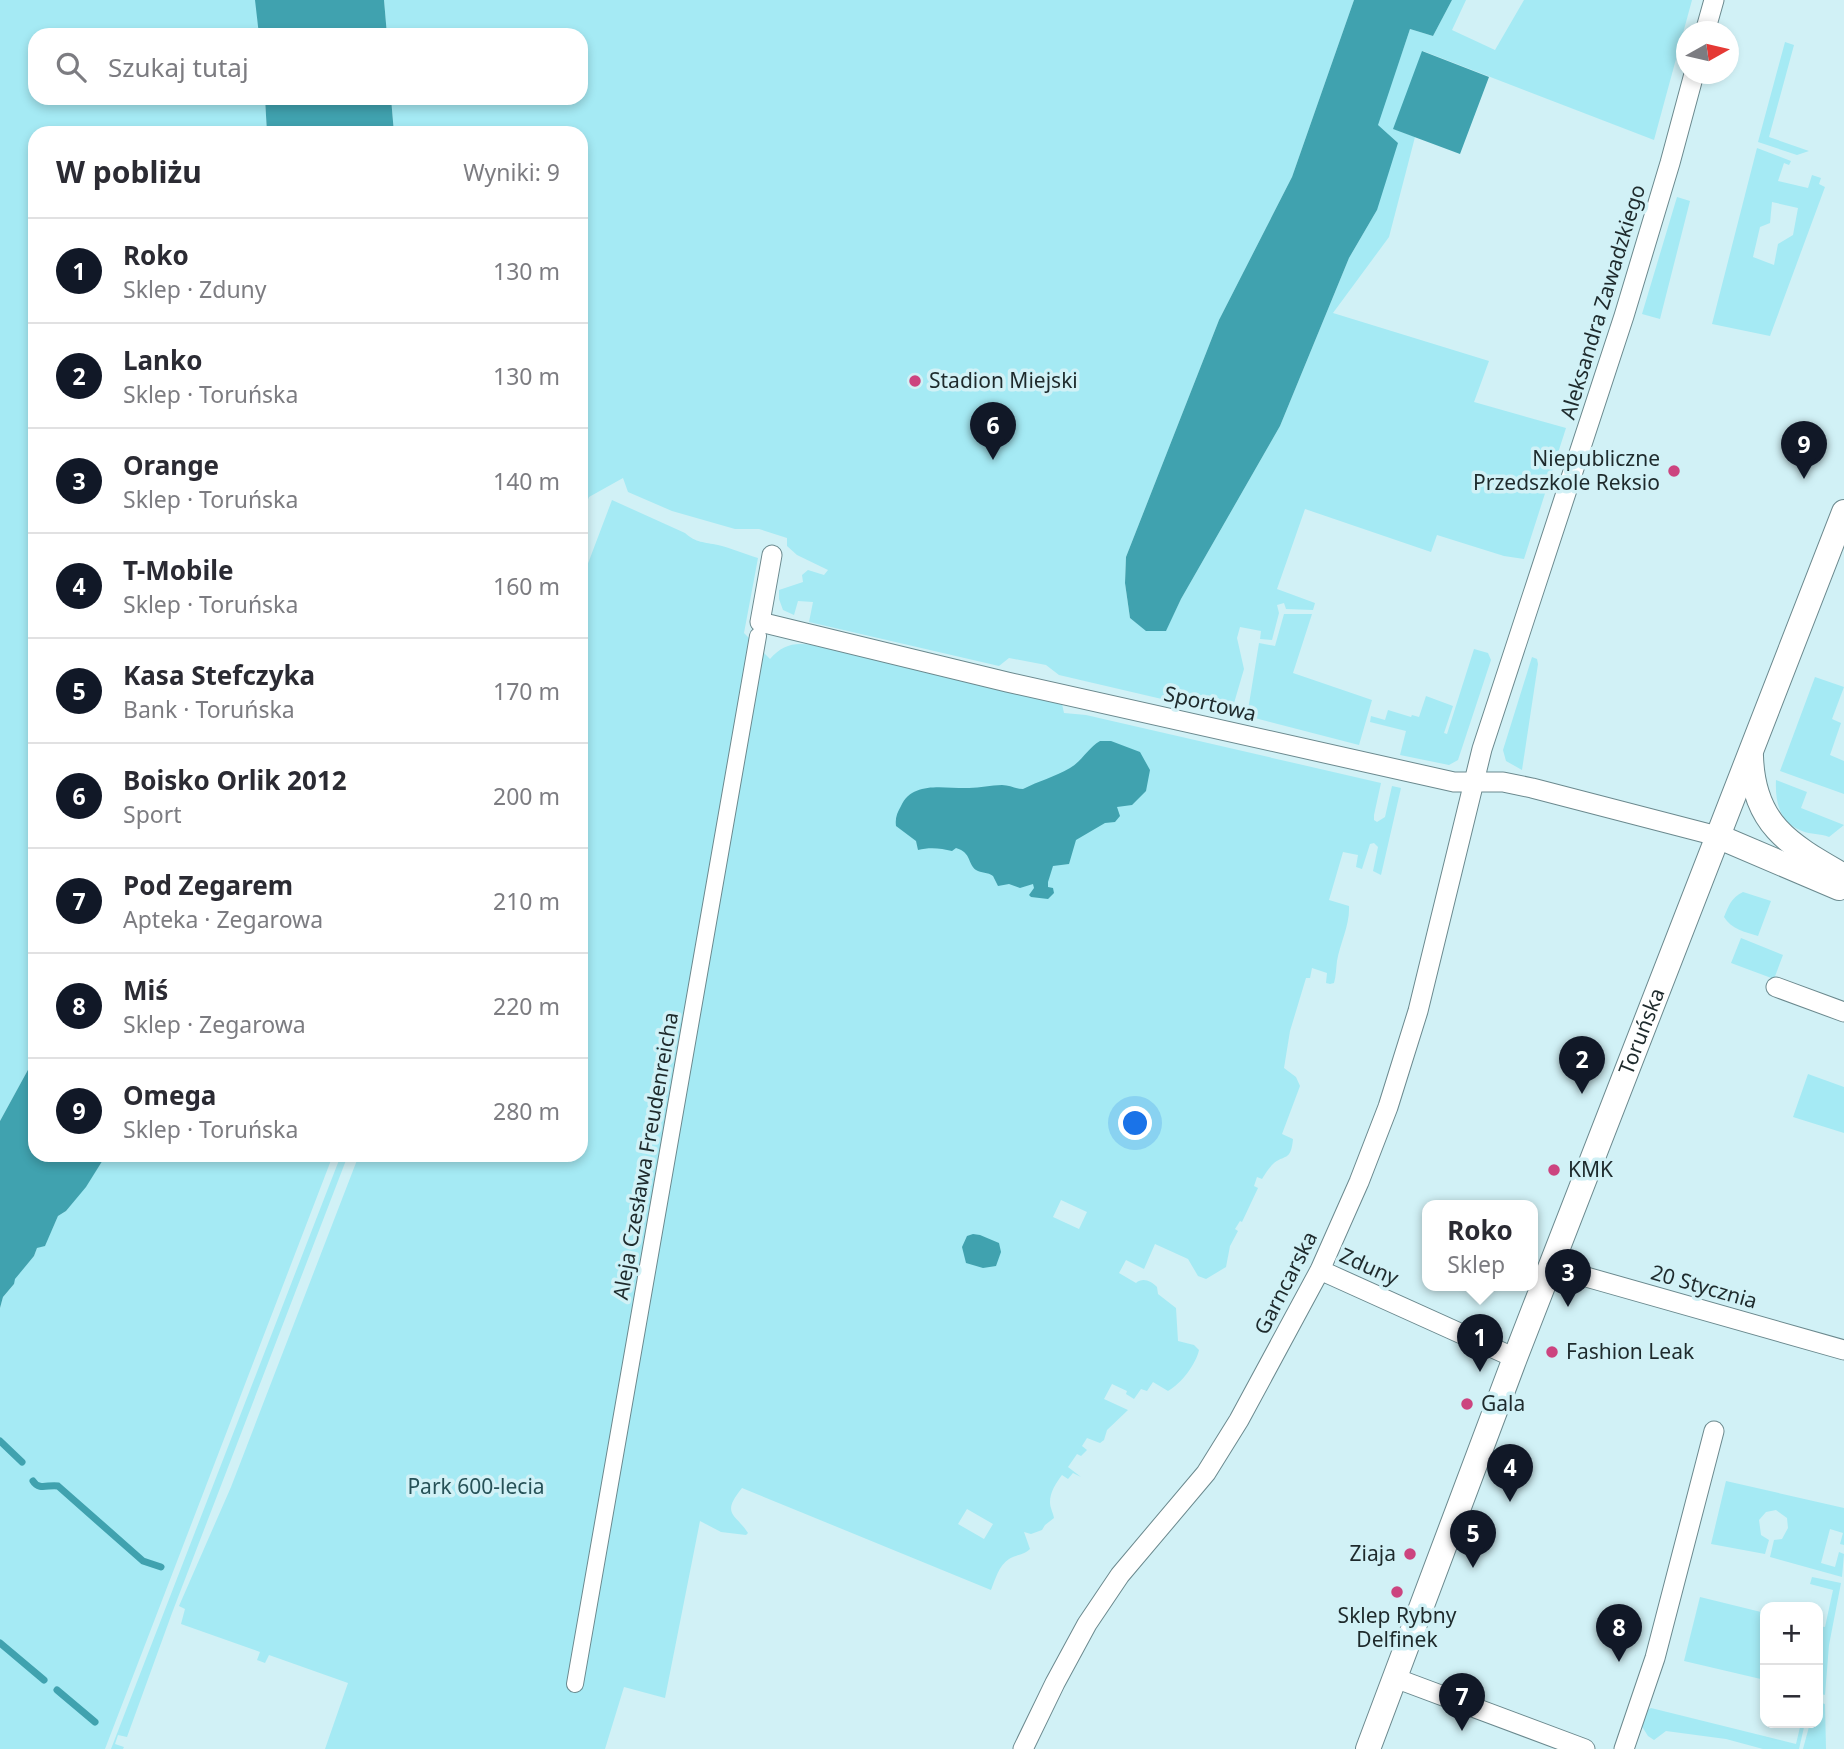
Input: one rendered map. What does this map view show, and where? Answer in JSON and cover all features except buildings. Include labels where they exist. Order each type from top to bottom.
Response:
[{"type":"street","points":[[1708,21],[1714,0]]},
{"type":"street","name":"Aleksandra Zawadzkiego","points":[[1474,782],[1482,749],[1624,316],[1691,84]]},
{"type":"street","name":"Toruńska","points":[[1368,1749],[1515,1358],[1844,512]]},
{"type":"street","name":"Sportowa","points":[[772,555],[760,622],[1007,682],[1454,782],[1503,782],[1532,788],[1717,836]]},
{"type":"street","name":"Aleja Czesława Freudenreicha","points":[[575,1684],[758,636]]},
{"type":"street","points":[[1751,752],[1752,777],[1757,798],[1772,826],[1788,842],[1844,876]]},
{"type":"street","name":"Garncarska","points":[[1023,1749],[1087,1624],[1134,1555],[1175,1511],[1220,1452],[1320,1270],[1359,1182],[1388,1107],[1418,1011],[1474,782]]},
{"type":"street","points":[[1717,836],[1844,890]]},
{"type":"street","points":[[1776,987],[1844,1012]]},
{"type":"street","name":"20 Stycznia","points":[[1552,1267],[1844,1350]]},
{"type":"street","name":"Zduny","points":[[1320,1270],[1515,1358]]},
{"type":"street","points":[[1624,1749],[1655,1658],[1714,1431]]},
{"type":"street","points":[[1395,1678],[1585,1749]]},
{"type":"green space","points":[[0,0],[256,0],[258,28],[28,28],[28,105],[265,105],[267,126],[28,126],[28,1070],[0,1121]]},
{"type":"green space","points":[[384,0],[1354,0],[1292,177],[1219,320],[1126,557],[1125,583],[1130,618],[1147,631],[1166,630],[1280,426],[1349,258],[1377,210],[1377,125],[1410,29],[1433,36],[1452,0],[1466,0],[1452,30],[1495,50],[1524,0],[1692,0],[1686,21],[1676,21],[1676,59],[1654,140],[1423,51],[1394,129],[1415,137],[1389,237],[1333,313],[1489,361],[1474,402],[1566,428],[1524,559],[1504,556],[1437,535],[1431,552],[1305,509],[1277,589],[1315,603],[1313,610],[1286,609],[1284,603],[1277,605],[1279,613],[1272,640],[1260,639],[1261,631],[1240,627],[1237,638],[1244,669],[1232,710],[1226,714],[1059,675],[1046,665],[1009,658],[999,666],[809,622],[813,602],[798,601],[794,615],[783,610],[779,590],[803,582],[802,575],[808,570],[824,575],[828,570],[797,555],[787,546],[787,538],[759,529],[735,529],[672,511],[628,492],[623,478],[588,499],[588,126],[393,126],[392,105],[588,105],[588,28],[386,28]]},
{"type":"green space","points":[[1785,42],[1794,45],[1769,137],[1809,151],[1797,155],[1758,142]]},
{"type":"green space","points":[[1757,148],[1791,161],[1789,165],[1784,163],[1778,181],[1808,188],[1812,175],[1821,178],[1819,184],[1825,187],[1770,336],[1712,324]],"holes":[[[1772,202],[1798,208],[1793,235],[1778,244],[1774,265],[1753,257],[1760,227],[1770,223]]]},
{"type":"green space","points":[[1677,197],[1690,201],[1660,319],[1642,314]]},
{"type":"green space","name":"Park 600-lecia","points":[[612,500],[697,540],[758,558],[744,633],[770,659],[779,650],[789,646],[812,645],[1062,704],[1064,713],[1086,715],[1381,783],[1374,815],[1377,822],[1385,817],[1392,786],[1401,788],[1381,875],[1373,871],[1378,847],[1374,843],[1370,844],[1362,869],[1356,867],[1358,855],[1343,852],[1329,900],[1349,906],[1334,983],[1326,983],[1327,973],[1312,968],[1310,978],[1306,978],[1290,1031],[1284,1068],[1296,1077],[1300,1086],[1282,1134],[1293,1139],[1291,1151],[1273,1164],[1262,1179],[1257,1177],[1254,1186],[1258,1188],[1242,1222],[1240,1221],[1235,1229],[1238,1231],[1230,1246],[1226,1267],[1206,1279],[1198,1276],[1188,1259],[1155,1244],[1144,1269],[1126,1260],[1119,1273],[1136,1283],[1144,1280],[1152,1283],[1157,1287],[1158,1294],[1176,1308],[1178,1341],[1194,1345],[1199,1350],[1195,1361],[1183,1379],[1168,1391],[1153,1382],[1147,1391],[1141,1389],[1134,1399],[1126,1394],[1127,1391],[1112,1384],[1104,1399],[1128,1410],[1107,1430],[1100,1443],[1087,1438],[1082,1446],[1087,1450],[1081,1456],[1077,1454],[1068,1467],[1081,1477],[1073,1473],[1068,1479],[1062,1475],[1050,1498],[1054,1518],[1042,1530],[1031,1534],[1024,1532],[1030,1549],[1012,1557],[1003,1565],[991,1590],[742,1488],[731,1509],[748,1533],[746,1535],[721,1532],[700,1521],[665,1698],[624,1687],[605,1749],[325,1749],[348,1683],[269,1655],[265,1663],[257,1660],[260,1652],[181,1624],[185,1609],[179,1606],[231,1487],[356,1162],[588,1162],[588,563]],"holes":[[[1061,1200],[1087,1212],[1079,1229],[1053,1217]],[[967,1509],[993,1524],[984,1539],[958,1524]]]},
{"type":"green space","points":[[1284,614],[1312,614],[1293,673],[1372,700],[1359,745],[1247,716],[1259,643],[1275,646]]},
{"type":"green space","points":[[1474,649],[1488,653],[1491,660],[1458,760],[1449,765],[1400,755],[1406,731],[1370,722],[1371,716],[1385,720],[1388,710],[1419,717],[1426,696],[1453,706],[1444,733],[1447,734]]},
{"type":"green space","points":[[1532,657],[1537,659],[1538,664],[1522,770],[1506,761],[1503,750]]},
{"type":"green space","points":[[1815,677],[1844,687],[1832,719],[1841,723],[1830,755],[1844,761],[1844,794],[1780,771]]},
{"type":"green space","points":[[1776,780],[1807,792],[1801,808],[1844,825],[1829,837],[1794,827],[1783,817],[1780,810],[1776,796]]},
{"type":"green space","points":[[1743,892],[1771,901],[1758,936],[1734,927],[1724,917],[1733,899]]},
{"type":"green space","points":[[1741,938],[1783,955],[1774,979],[1731,963]]},
{"type":"green space","points":[[1808,1074],[1844,1087],[1844,1133],[1793,1117]]},
{"type":"green space","points":[[101,1162],[330,1162],[105,1749],[0,1749],[0,1308],[3,1297],[14,1284],[14,1279],[34,1256],[37,1248],[45,1245],[58,1216],[66,1211]]},
{"type":"green space","points":[[338,1162],[345,1162],[127,1737],[118,1735],[115,1744],[124,1747],[111,1749]]},
{"type":"green space","points":[[1726,1481],[1844,1508],[1844,1545],[1840,1544],[1843,1533],[1830,1529],[1821,1563],[1835,1567],[1839,1552],[1844,1554],[1842,1577],[1770,1557],[1774,1540],[1782,1539],[1788,1528],[1787,1518],[1776,1510],[1766,1512],[1759,1520],[1761,1535],[1769,1540],[1765,1554],[1711,1544]]},
{"type":"green space","points":[[1812,1577],[1841,1583],[1829,1645],[1825,1695],[1823,1627],[1833,1590],[1810,1584]]},
{"type":"green space","points":[[1700,1597],[1760,1612],[1760,1679],[1684,1661]]},
{"type":"green space","points":[[1825,1704],[1826,1749],[1803,1749],[1809,1728],[1823,1728]]},
{"type":"green space","points":[[1651,1708],[1796,1744],[1800,1728],[1804,1728],[1799,1749],[1763,1749],[1726,1739],[1666,1731],[1654,1740],[1641,1725],[1645,1711]]},
{"type":"shaded area","points":[[255,0],[384,0],[386,28],[258,28]]},
{"type":"shaded area","points":[[1354,0],[1452,0],[1433,36],[1410,29],[1378,125],[1398,143],[1377,210],[1349,258],[1280,426],[1181,599],[1166,631],[1146,631],[1130,618],[1125,583],[1126,557],[1219,320],[1292,177]]},
{"type":"shaded area","points":[[1422,51],[1489,77],[1460,154],[1393,129]]},
{"type":"shaded area","points":[[265,105],[392,105],[393,126],[267,126]]},
{"type":"shaded area","points":[[1100,741],[1111,741],[1140,752],[1150,770],[1146,791],[1132,805],[1117,807],[1120,816],[1115,822],[1105,823],[1076,840],[1069,864],[1053,866],[1048,887],[1053,888],[1054,893],[1048,899],[1029,895],[1034,888],[1033,884],[1020,888],[1009,884],[998,886],[993,876],[976,870],[967,855],[956,848],[952,851],[935,848],[918,850],[916,841],[896,826],[900,809],[913,792],[930,788],[1002,785],[1023,789],[1070,768]]},
{"type":"shaded area","points":[[28,1070],[28,1162],[102,1162],[86,1187],[66,1211],[58,1216],[45,1246],[37,1248],[3,1297],[0,1308],[0,1121]]},
{"type":"shaded area","points":[[973,1234],[999,1243],[1001,1252],[996,1266],[983,1268],[966,1263],[962,1247],[967,1236]]},
{"type":"waterway","points":[[0,1441],[22,1462]]},
{"type":"waterway","points":[[33,1481],[41,1486],[58,1486],[143,1561],[161,1567]]},
{"type":"waterway","points":[[0,1643],[44,1680]]},
{"type":"waterway","points":[[57,1690],[95,1722]]},
{"type":"place","name":"Stadion Miejski","points":[[915,381]]},
{"type":"place","name":"Boisko Orlik 2012","points":[[993,460]]},
{"type":"place","name":"Niepubliczne Przedszkole Reksio","points":[[1674,471]]},
{"type":"place","name":"Omega","points":[[1804,479]]},
{"type":"place","name":"Lanko","points":[[1582,1094]]},
{"type":"place","name":"KMK","points":[[1554,1170]]},
{"type":"place","name":"Orange","points":[[1568,1307]]},
{"type":"place","name":"Fashion Leak","points":[[1552,1352]]},
{"type":"place","name":"Roko","points":[[1480,1372]]},
{"type":"place","name":"Gala","points":[[1467,1404]]},
{"type":"place","name":"T-Mobile","points":[[1510,1502]]},
{"type":"place","name":"Ziaja","points":[[1410,1554]]},
{"type":"place","name":"Kasa Stefczyka","points":[[1473,1568]]},
{"type":"place","name":"Sklep Rybny Delfinek","points":[[1397,1592]]},
{"type":"place","name":"Miś","points":[[1619,1662]]},
{"type":"place","name":"Pod Zegarem","points":[[1462,1731]]}]
